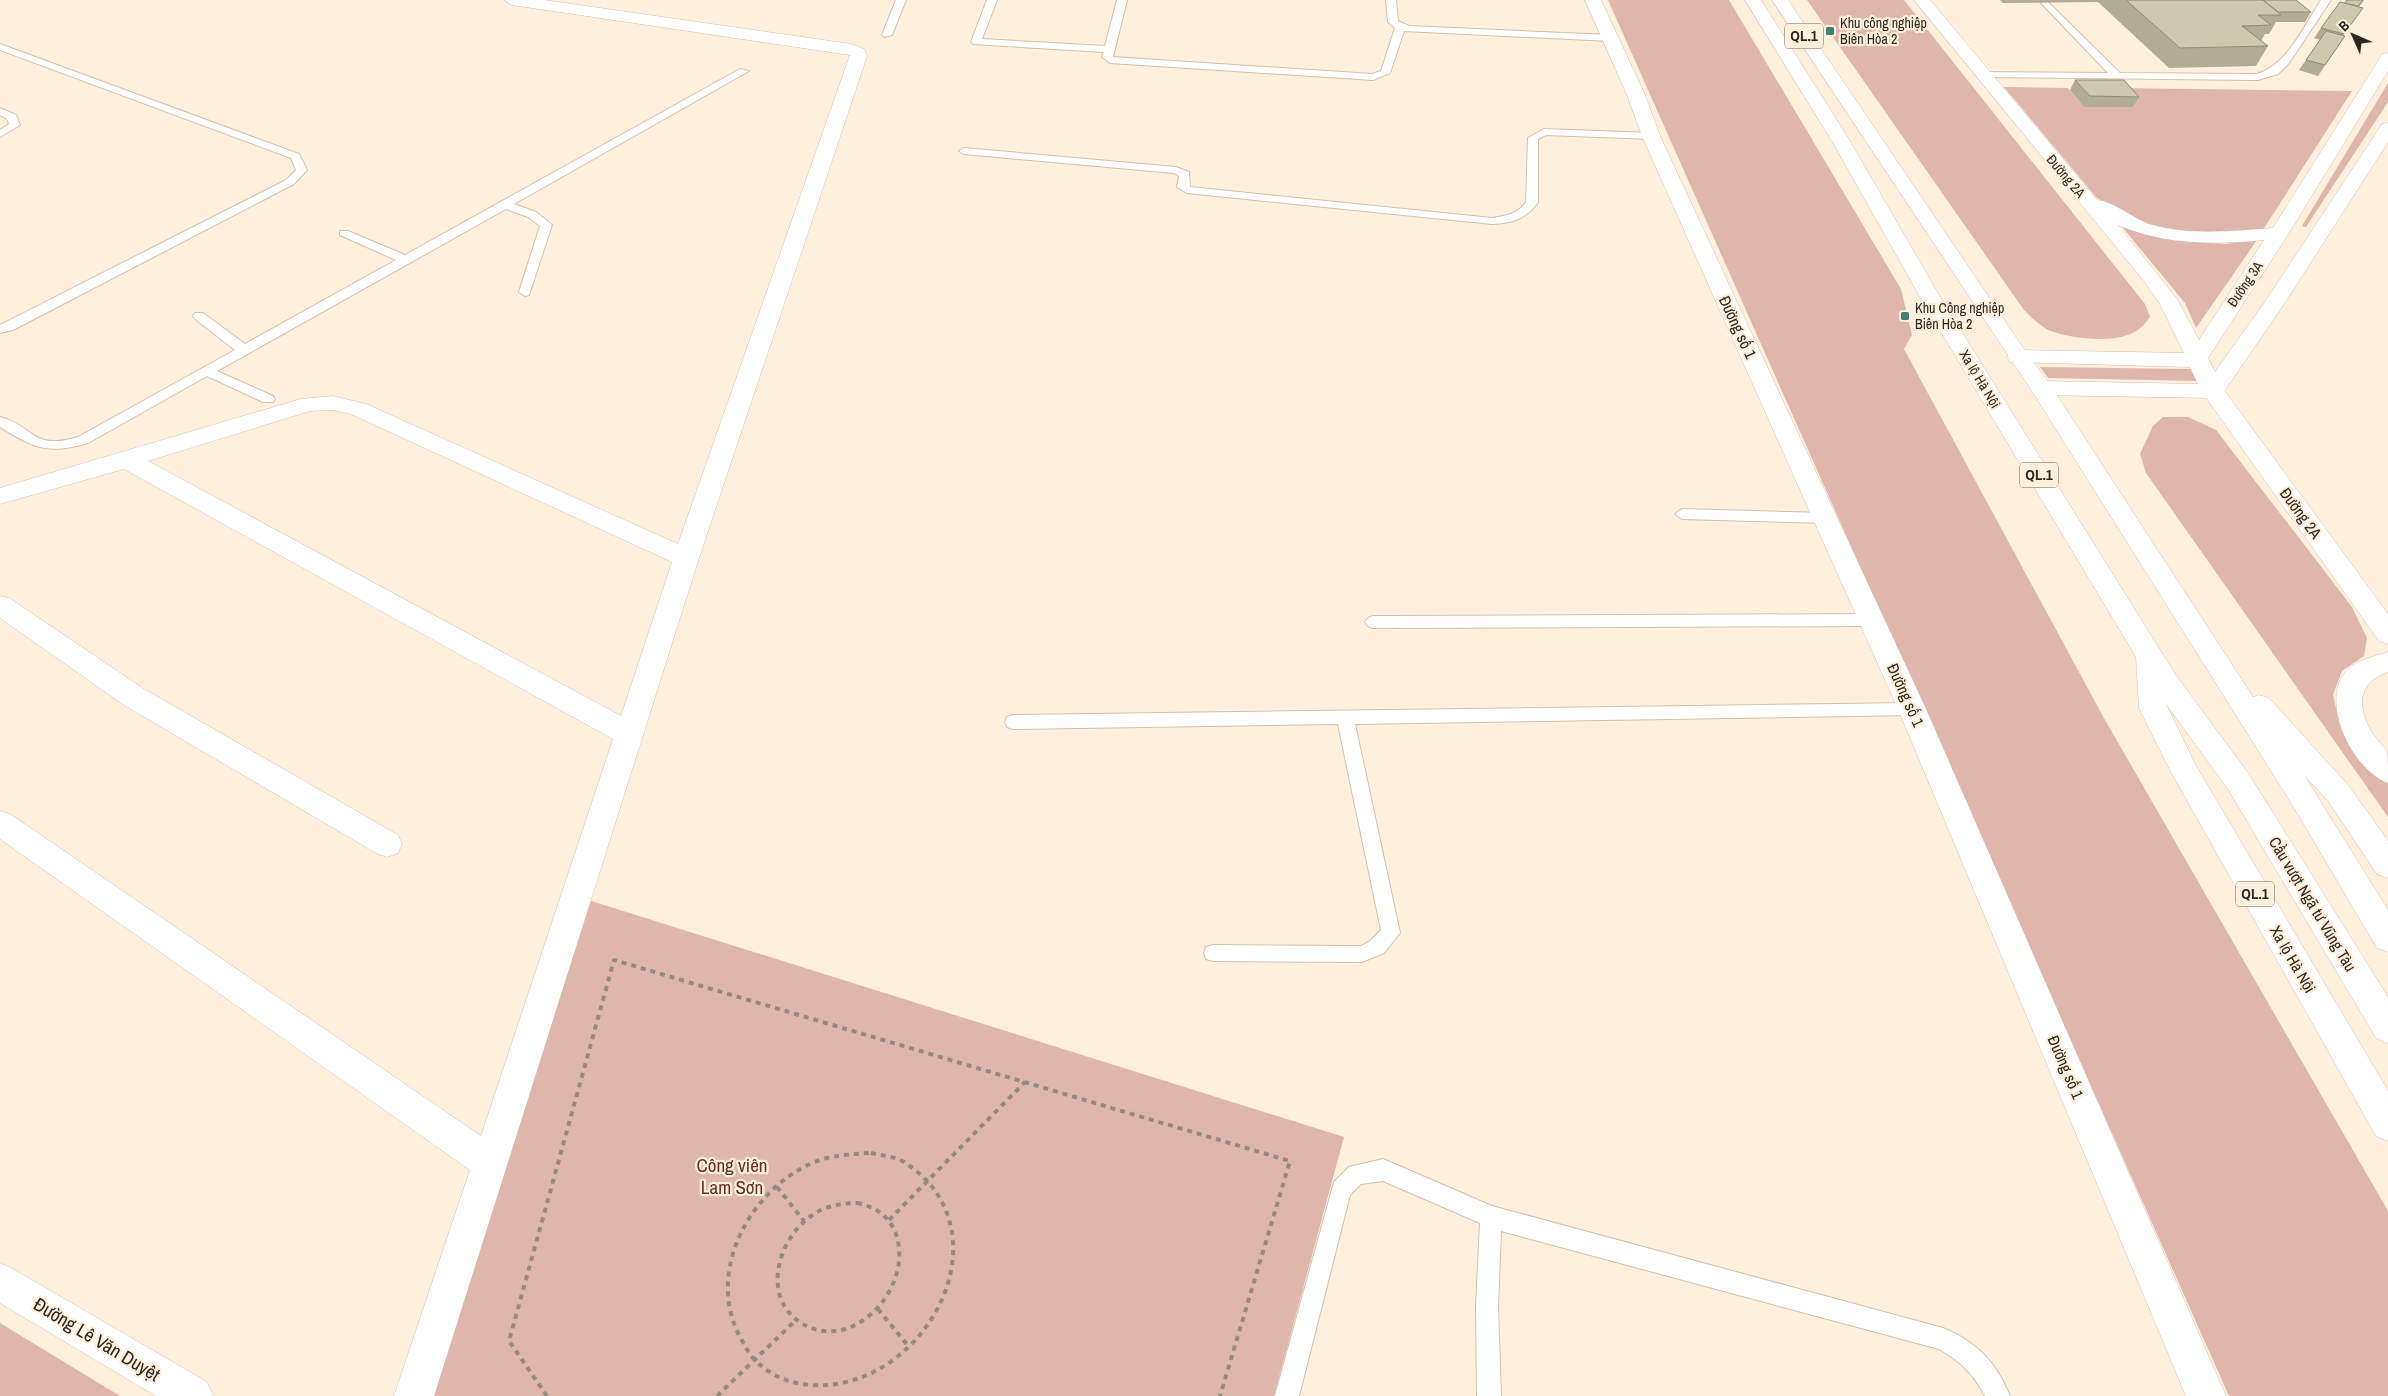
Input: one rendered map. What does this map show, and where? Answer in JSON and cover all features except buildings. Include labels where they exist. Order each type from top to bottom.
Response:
[{"type":"main road","points":[[414,1396],[686,558],[859,56],[858,52],[851,49],[512,0]]},
{"type":"main road","name":"Đường số 1","points":[[1593,0],[1651,136],[1912,709],[2206,1396]]},
{"type":"main road","name":"Xa lộ Hà Nội","points":[[1753,0],[1841,140],[1930,297],[2148,654],[2165,681],[2238,781]]},
{"type":"main road","name":"QL.1","points":[[1780,0],[2018,357],[2041,388],[2300,793],[2388,938]]},
{"type":"main road","name":"Đường 2A","points":[[1922,0],[2074,187],[2151,277],[2170,303],[2196,360],[2213,391],[2388,634]]},
{"type":"main road","name":"Đường 3A","points":[[2196,360],[2279,233],[2388,58]]},
{"type":"main road","points":[[2041,388],[2213,391],[2276,301],[2388,128]]},
{"type":"main road","points":[[2074,187],[2121,219],[2154,231],[2185,237],[2221,239],[2279,233]]},
{"type":"main road","points":[[2018,357],[2196,360]]},
{"type":"main road","points":[[0,496],[127,460],[309,404],[333,403],[358,409],[686,558]]},
{"type":"main road","points":[[127,460],[629,734]]},
{"type":"main road","points":[[0,605],[134,697],[387,844]]},
{"type":"main road","name":"QL.1","points":[[2206,647],[2339,794],[2388,865]]},
{"type":"main road","name":"Xa lộ Hà Nội","points":[[2148,654],[2153,708],[2185,772],[2388,1124]]},
{"type":"main road","points":[[2388,662],[2374,665],[2354,679],[2347,702],[2354,729],[2375,760],[2388,771]]},
{"type":"main road","name":"Cầu vượt Ngã tư Vũng Tàu","points":[[2238,781],[2388,1027]]},
{"type":"main road","points":[[0,823],[490,1163]]},
{"type":"main road","name":"Đường Lê Văn Duyệt","points":[[0,1282],[193,1396]]},
{"type":"lane","points":[[887,35],[901,0]]},
{"type":"lane","points":[[992,0],[976,42],[1109,49]]},
{"type":"lane","points":[[1122,0],[1107,56],[1110,60],[1373,77],[1385,73],[1400,27]]},
{"type":"lane","points":[[1391,0],[1393,22],[1400,27],[1610,38]]},
{"type":"lane","points":[[1983,75],[2258,76],[2274,72],[2286,61],[2326,0]]},
{"type":"lane","points":[[2046,3],[2117,76]]},
{"type":"lane","points":[[0,47],[295,156],[302,170],[290,182],[9,327],[0,329]]},
{"type":"lane","points":[[0,421],[42,446],[62,447],[83,440],[744,71]]},
{"type":"lane","points":[[0,110],[12,117],[15,125],[0,134]]},
{"type":"lane","points":[[964,150],[1176,170],[1185,174],[1183,187],[1187,190],[1492,221],[1519,216],[1530,207],[1532,202],[1533,138],[1537,134],[1544,132],[1651,136]]},
{"type":"lane","points":[[505,205],[525,211],[546,225],[525,292]]},
{"type":"lane","points":[[344,233],[406,260]]},
{"type":"lane","points":[[199,316],[244,350]]},
{"type":"lane","points":[[206,371],[268,399]]},
{"type":"lane","points":[[1682,514],[1826,518]]},
{"type":"lane","points":[[1372,622],[1872,620]]},
{"type":"lane","points":[[1013,722],[1912,709]]},
{"type":"lane","points":[[1213,953],[1362,954],[1377,947],[1391,934],[1345,717]]},
{"type":"lane","points":[[1287,1396],[1341,1189],[1356,1174],[1383,1170],[1491,1217],[1942,1339],[1968,1353],[1986,1374],[1998,1396]]},
{"type":"lane","points":[[1489,1396],[1486,1307],[1491,1217]]},
{"type":"path","points":[[547,1396],[509,1341],[614,960],[1290,1161],[1220,1396]]},
{"type":"path","points":[[889,1220],[1025,1082]]},
{"type":"path","points":[[871,1153],[902,1162],[928,1181],[946,1211],[954,1247],[948,1287],[930,1325],[900,1357],[863,1379],[823,1387],[784,1381],[754,1360],[735,1330],[727,1294],[731,1257],[747,1221],[777,1186],[803,1168],[837,1155],[871,1153]]},
{"type":"path","points":[[777,1186],[804,1221]]},
{"type":"path","points":[[857,1203],[875,1208],[889,1220],[899,1237],[902,1256],[898,1278],[888,1298],[878,1309],[854,1326],[832,1331],[812,1329],[796,1320],[783,1304],[777,1286],[778,1264],[786,1243],[804,1221],[817,1212],[837,1204],[857,1203]]},
{"type":"path","points":[[878,1309],[909,1347]]},
{"type":"path","points":[[717,1396],[796,1320]]},
{"type":"green space","points":[[1608,0],[1729,0],[1901,289],[1912,335],[1904,349],[2105,720],[2388,1211],[2388,1396],[2229,1396]]},
{"type":"green space","points":[[1807,0],[1904,0],[2145,304],[2150,317],[2143,325],[2131,334],[2120,337],[2108,339],[2081,338],[2048,330],[2029,315]]},
{"type":"green space","points":[[2388,83],[2388,102],[2306,227],[2302,226]]},
{"type":"green space","points":[[2004,87],[2068,88],[2084,107],[2117,88],[2352,91],[2263,230],[2218,233],[2176,230],[2156,226],[2116,210],[2096,197]]},
{"type":"green space","points":[[2118,222],[2186,241],[2225,244],[2257,240],[2196,328],[2185,303]]},
{"type":"green space","points":[[2040,367],[2192,369],[2199,381],[2048,378]]},
{"type":"green space","points":[[2163,417],[2188,417],[2216,430],[2352,607],[2367,638],[2364,656],[2342,671],[2333,695],[2341,729],[2364,761],[2388,782],[2388,817],[2146,473],[2140,454],[2153,426]]},
{"type":"green space","name":"Công viên Lam Sơn","points":[[588,900],[1344,1137],[1274,1396],[429,1396]]},
{"type":"green space","points":[[0,1323],[120,1396],[0,1396]]},
{"type":"place","name":"Khu công nghiệp Biên Hòa 2","points":[[1830,31]]},
{"type":"place","name":"Khu Công nghiệp Biên Hòa 2","points":[[1905,316]]}]
